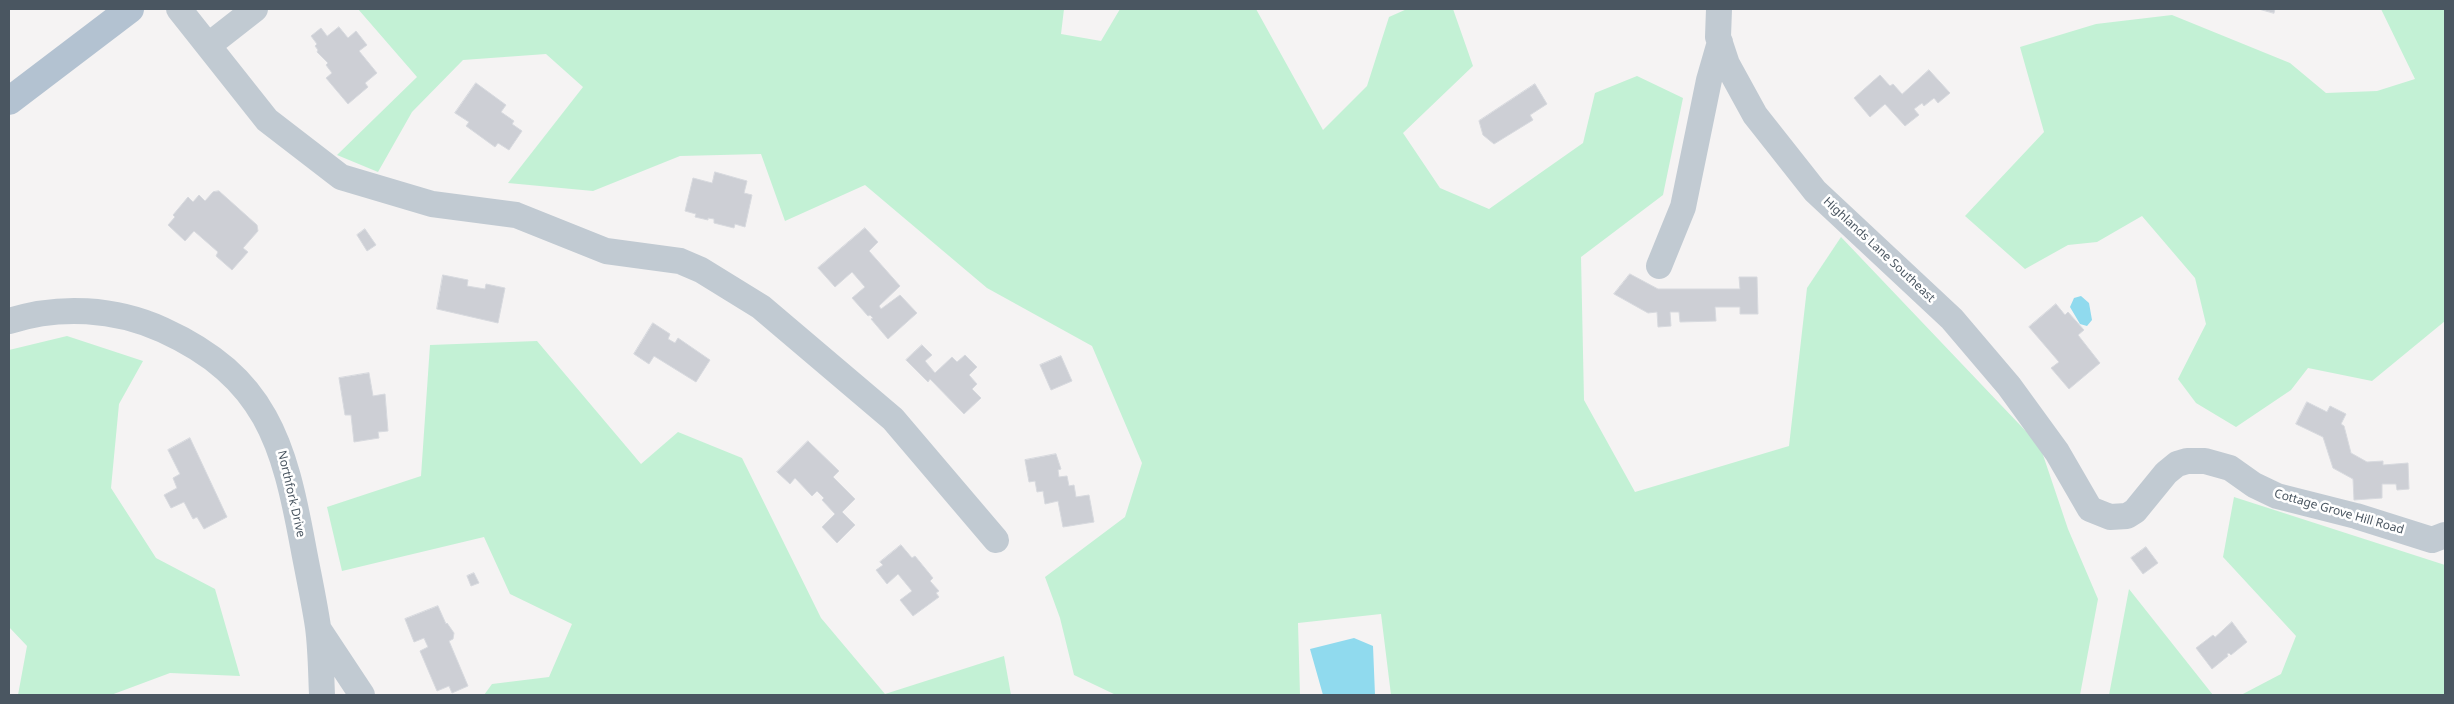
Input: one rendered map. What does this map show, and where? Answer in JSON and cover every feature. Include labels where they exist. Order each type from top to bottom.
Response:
[{"type":"main road","points":[[9,101],[130,9]]},
{"type":"street","points":[[179,9],[267,120],[341,177],[432,204],[516,215],[606,251],[680,262],[701,270],[761,307],[893,419],[996,540]]},
{"type":"street","points":[[209,46],[255,9]]},
{"type":"street","name":"Highlands Lane Southeast","points":[[1719,9],[1720,42],[1727,64],[1755,115],[1797,169],[1855,229],[1952,319],[2009,386],[2057,452],[2071,477]]},
{"type":"street","points":[[1659,266],[1683,207],[1709,80],[1720,42]]},
{"type":"street","name":"Northfork Drive","points":[[9,320],[49,312],[95,312],[124,315],[188,341],[214,359],[241,382],[263,411],[284,457],[318,629],[322,695]]},
{"type":"street","name":"Cottage Grove Hill Road","points":[[2071,477],[2090,509],[2110,517],[2127,516],[2135,511],[2166,473],[2177,464],[2187,461],[2205,461],[2230,468],[2254,485],[2277,496],[2356,516],[2432,540],[2445,535]]},
{"type":"street","name":"Northfork Drive","points":[[318,629],[362,695]]},
{"type":"green space","points":[[358,9],[1064,9],[1061,34],[1101,41],[1120,9],[1256,9],[1323,130],[1367,86],[1389,17],[1407,9],[1453,9],[1473,66],[1403,133],[1440,188],[1489,209],[1583,143],[1595,93],[1637,76],[1683,98],[1663,195],[1581,257],[1584,400],[1635,492],[1789,446],[1807,288],[1841,237],[2040,446],[2068,529],[2098,599],[2080,695],[1391,695],[1381,614],[1298,623],[1300,695],[1116,695],[1074,675],[1060,618],[1045,577],[1125,517],[1142,463],[1092,346],[987,288],[865,185],[785,221],[761,154],[680,156],[593,191],[508,183],[583,87],[546,54],[463,60],[412,112],[378,172],[337,155],[417,77]]},
{"type":"green space","points":[[2381,9],[2445,9],[2445,321],[2372,381],[2308,368],[2291,390],[2236,427],[2196,403],[2178,379],[2206,324],[2195,278],[2142,216],[2097,242],[2068,245],[2025,269],[1965,216],[2044,132],[2020,47],[2096,24],[2172,15],[2290,63],[2326,93],[2377,91],[2415,79]]},
{"type":"green space","points":[[67,336],[143,361],[119,404],[111,488],[156,558],[215,589],[240,676],[170,673],[111,695],[18,695],[27,646],[9,627],[9,350]]},
{"type":"green space","points":[[537,341],[641,464],[678,432],[742,458],[821,618],[885,694],[1004,656],[1011,695],[484,695],[492,684],[549,677],[572,624],[510,594],[484,537],[342,571],[327,507],[421,476],[430,345]]},
{"type":"green space","points":[[2234,497],[2445,565],[2445,695],[2241,695],[2281,674],[2296,636],[2223,557]]},
{"type":"green space","points":[[2129,589],[2213,695],[2109,695]]},
{"type":"water","points":[[2081,296],[2089,303],[2092,320],[2087,326],[2080,324],[2070,307],[2074,298]]},
{"type":"water","points":[[1354,638],[1373,646],[1375,695],[1323,695],[1310,649]]},
{"type":"building","points":[[2259,9],[2275,9],[2274,13]]},
{"type":"building","points":[[339,27],[348,38],[356,31],[367,45],[359,51],[377,73],[365,83],[368,87],[348,104],[326,78],[332,73],[326,65],[328,63],[317,52],[318,50],[315,46],[317,44],[311,36],[321,28],[327,36]]},
{"type":"building","points":[[1929,70],[1950,93],[1938,103],[1934,98],[1924,106],[1922,103],[1914,109],[1919,115],[1905,126],[1885,104],[1870,117],[1854,98],[1880,75],[1890,86],[1893,84],[1902,94]]},
{"type":"building","points":[[476,83],[506,105],[501,112],[514,121],[512,124],[522,131],[509,150],[498,143],[495,147],[466,126],[469,122],[455,113]]},
{"type":"building","points":[[1535,84],[1547,104],[1530,115],[1533,120],[1494,144],[1483,135],[1479,121]]},
{"type":"building","points":[[715,172],[747,181],[744,193],[752,195],[745,227],[735,224],[734,228],[714,223],[714,219],[708,218],[708,220],[695,217],[696,214],[685,211],[693,178],[712,183]]},
{"type":"building","points":[[219,191],[257,225],[258,231],[243,248],[248,252],[232,270],[216,256],[218,252],[194,231],[185,241],[168,225],[175,217],[173,215],[188,197],[193,202],[199,195],[205,201],[213,192]]},
{"type":"building","points":[[865,228],[878,242],[869,251],[900,286],[879,306],[881,309],[900,295],[917,313],[888,339],[871,319],[873,318],[870,315],[868,316],[852,298],[865,287],[852,272],[835,287],[818,268]]},
{"type":"building","points":[[365,229],[376,245],[367,251],[357,235]]},
{"type":"building","points":[[1630,274],[1658,289],[1740,289],[1739,277],[1757,277],[1758,314],[1740,314],[1740,307],[1715,307],[1716,321],[1680,322],[1679,312],[1670,312],[1671,326],[1658,327],[1657,312],[1648,313],[1614,294]]},
{"type":"building","points":[[443,275],[468,280],[467,286],[485,289],[486,284],[505,288],[498,323],[437,309]]},
{"type":"building","points":[[2056,304],[2065,315],[2068,312],[2084,330],[2078,335],[2100,363],[2069,389],[2051,368],[2059,362],[2029,327]]},
{"type":"building","points":[[653,323],[670,334],[668,339],[675,343],[678,338],[710,360],[696,382],[654,356],[649,364],[634,354]]},
{"type":"building","points":[[922,345],[932,355],[925,361],[935,373],[952,357],[957,362],[965,355],[977,367],[969,375],[977,384],[972,389],[981,398],[964,414],[930,379],[928,382],[906,360]]},
{"type":"building","points":[[1061,356],[1072,381],[1051,390],[1040,365]]},
{"type":"building","points":[[369,373],[373,396],[385,394],[388,431],[378,432],[379,438],[354,442],[351,415],[345,415],[339,378]]},
{"type":"building","points":[[2307,402],[2327,412],[2330,406],[2346,414],[2341,424],[2344,426],[2351,453],[2367,462],[2383,461],[2383,465],[2408,463],[2409,489],[2397,490],[2396,484],[2382,484],[2382,498],[2354,500],[2353,479],[2333,468],[2323,437],[2296,424]]},
{"type":"building","points":[[190,438],[227,517],[204,529],[197,517],[193,519],[184,502],[171,508],[164,495],[177,488],[173,478],[180,474],[168,450]]},
{"type":"building","points":[[808,441],[839,471],[833,477],[855,499],[842,512],[855,525],[837,543],[822,527],[835,514],[822,500],[824,498],[817,491],[812,496],[795,478],[790,484],[777,472]]},
{"type":"building","points":[[1056,454],[1061,469],[1058,470],[1059,477],[1067,476],[1069,486],[1074,485],[1076,497],[1089,495],[1094,522],[1063,527],[1058,501],[1045,504],[1043,491],[1037,492],[1035,481],[1029,482],[1025,460]]},
{"type":"building","points":[[901,545],[912,558],[915,556],[933,578],[930,581],[939,591],[936,593],[939,597],[913,616],[900,600],[912,591],[898,574],[887,584],[876,570],[883,565],[880,562]]},
{"type":"building","points":[[2146,547],[2158,563],[2143,574],[2131,558]]},
{"type":"building","points":[[474,573],[479,583],[471,586],[467,576]]},
{"type":"building","points":[[438,606],[446,624],[454,633],[453,639],[449,641],[468,686],[452,693],[449,686],[437,691],[420,651],[428,647],[424,638],[414,642],[405,619]]},
{"type":"building","points":[[2232,622],[2247,642],[2231,655],[2227,654],[2228,656],[2212,669],[2196,648],[2213,635],[2215,637]]}]
